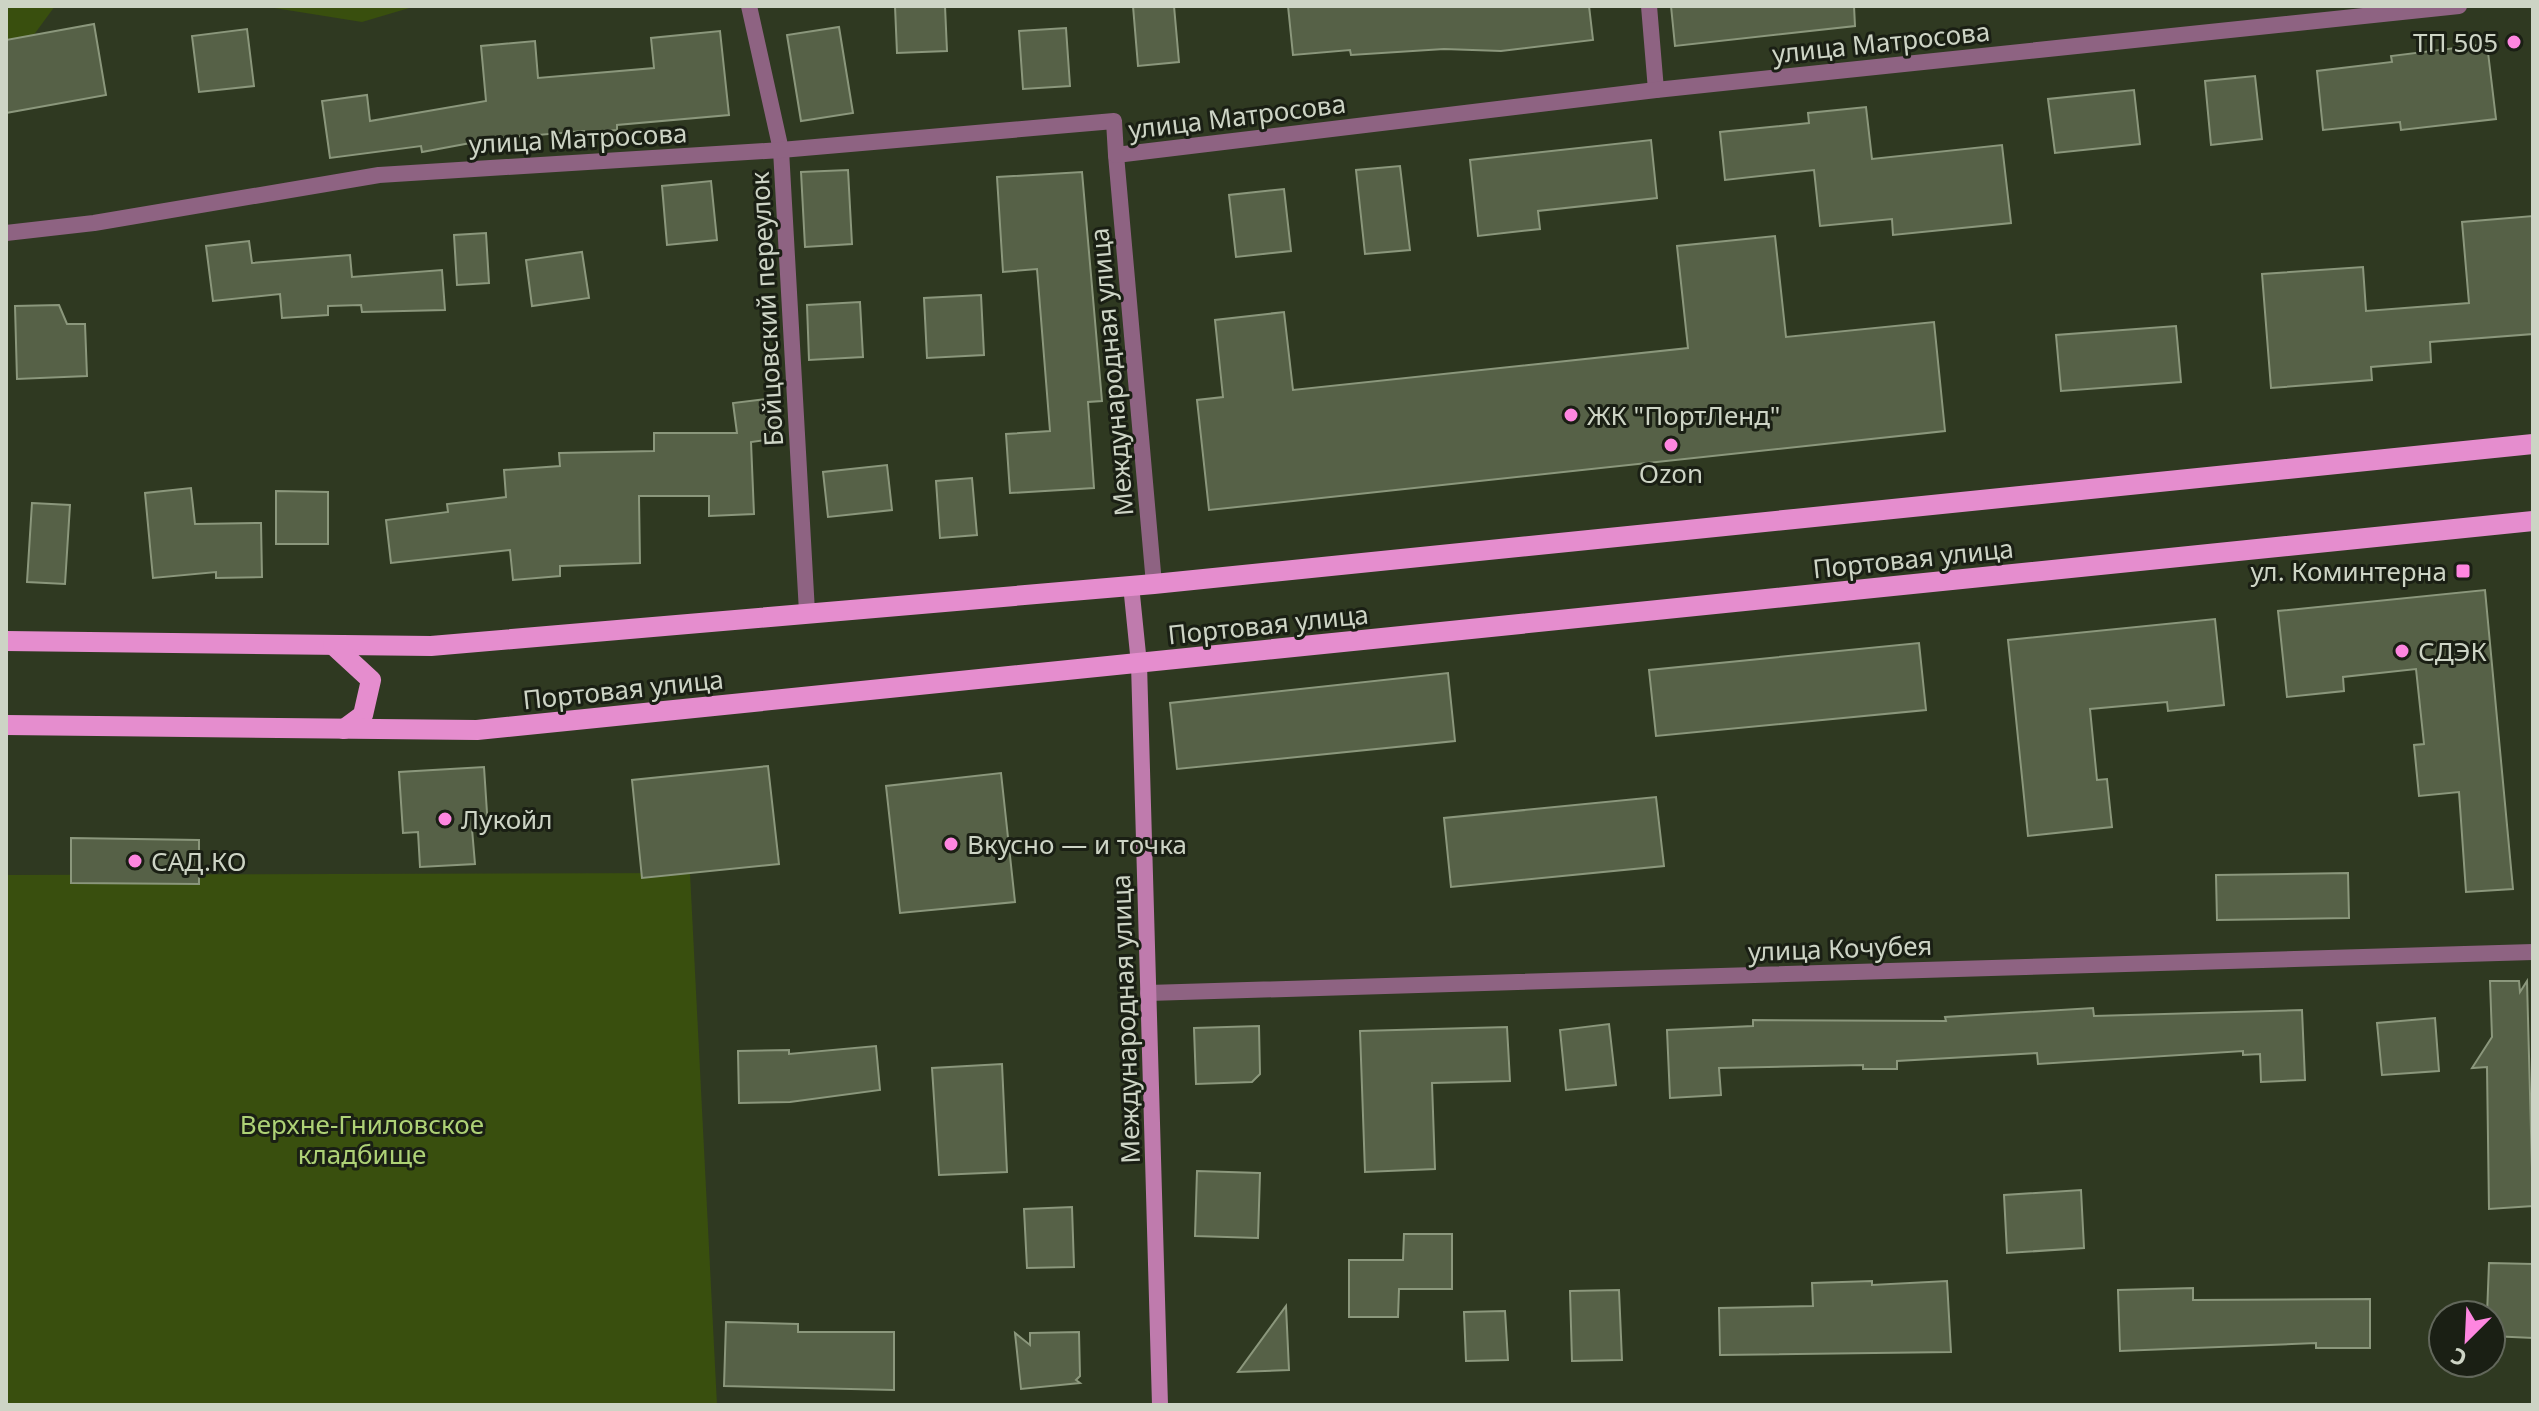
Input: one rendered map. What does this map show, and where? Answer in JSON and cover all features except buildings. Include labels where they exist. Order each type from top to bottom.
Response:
[{"type":"main road","name":"Портовая улица","points":[[6,641],[431,646],[1154,584],[2533,444]]},
{"type":"main road","name":"Портовая улица","points":[[6,725],[477,730],[2533,521]]},
{"type":"main road","name":"Международная улица","points":[[1131,585],[1139,664],[1160,1405]]},
{"type":"main road","points":[[333,645],[371,680],[363,715],[344,729]]},
{"type":"street","name":"Бойцовский переулок","points":[[749,6],[781,150],[807,612]]},
{"type":"street","points":[[1649,6],[1656,90]]},
{"type":"street","name":"улица Матросова","points":[[6,233],[94,223],[379,175],[781,150],[1114,121],[1116,155],[1656,90],[2459,6]]},
{"type":"street","name":"Международная улица","points":[[1116,155],[1154,584]]},
{"type":"street","name":"улица Кочубея","points":[[1148,993],[2533,952]]},
{"type":"green space","points":[[6,6],[55,6],[22,51],[6,56]]},
{"type":"green space","points":[[262,6],[416,6],[362,22]]},
{"type":"green space","name":"Верхне-Гниловское кладбище","points":[[690,873],[717,1405],[6,1405],[6,875]]},
{"type":"place","name":"ТП 505","points":[[2514,42]]},
{"type":"place","name":"ЖК \"ПортЛенд\"","points":[[1571,415]]},
{"type":"place","name":"Ozon","points":[[1671,445]]},
{"type":"place","name":"ул. Коминтерна","points":[[2463,571]]},
{"type":"place","name":"СДЭК","points":[[2402,651]]},
{"type":"place","name":"Лукойл","points":[[445,819]]},
{"type":"place","name":"Вкусно — и точка","points":[[951,844]]},
{"type":"place","name":"САД.КО","points":[[135,861]]}]
